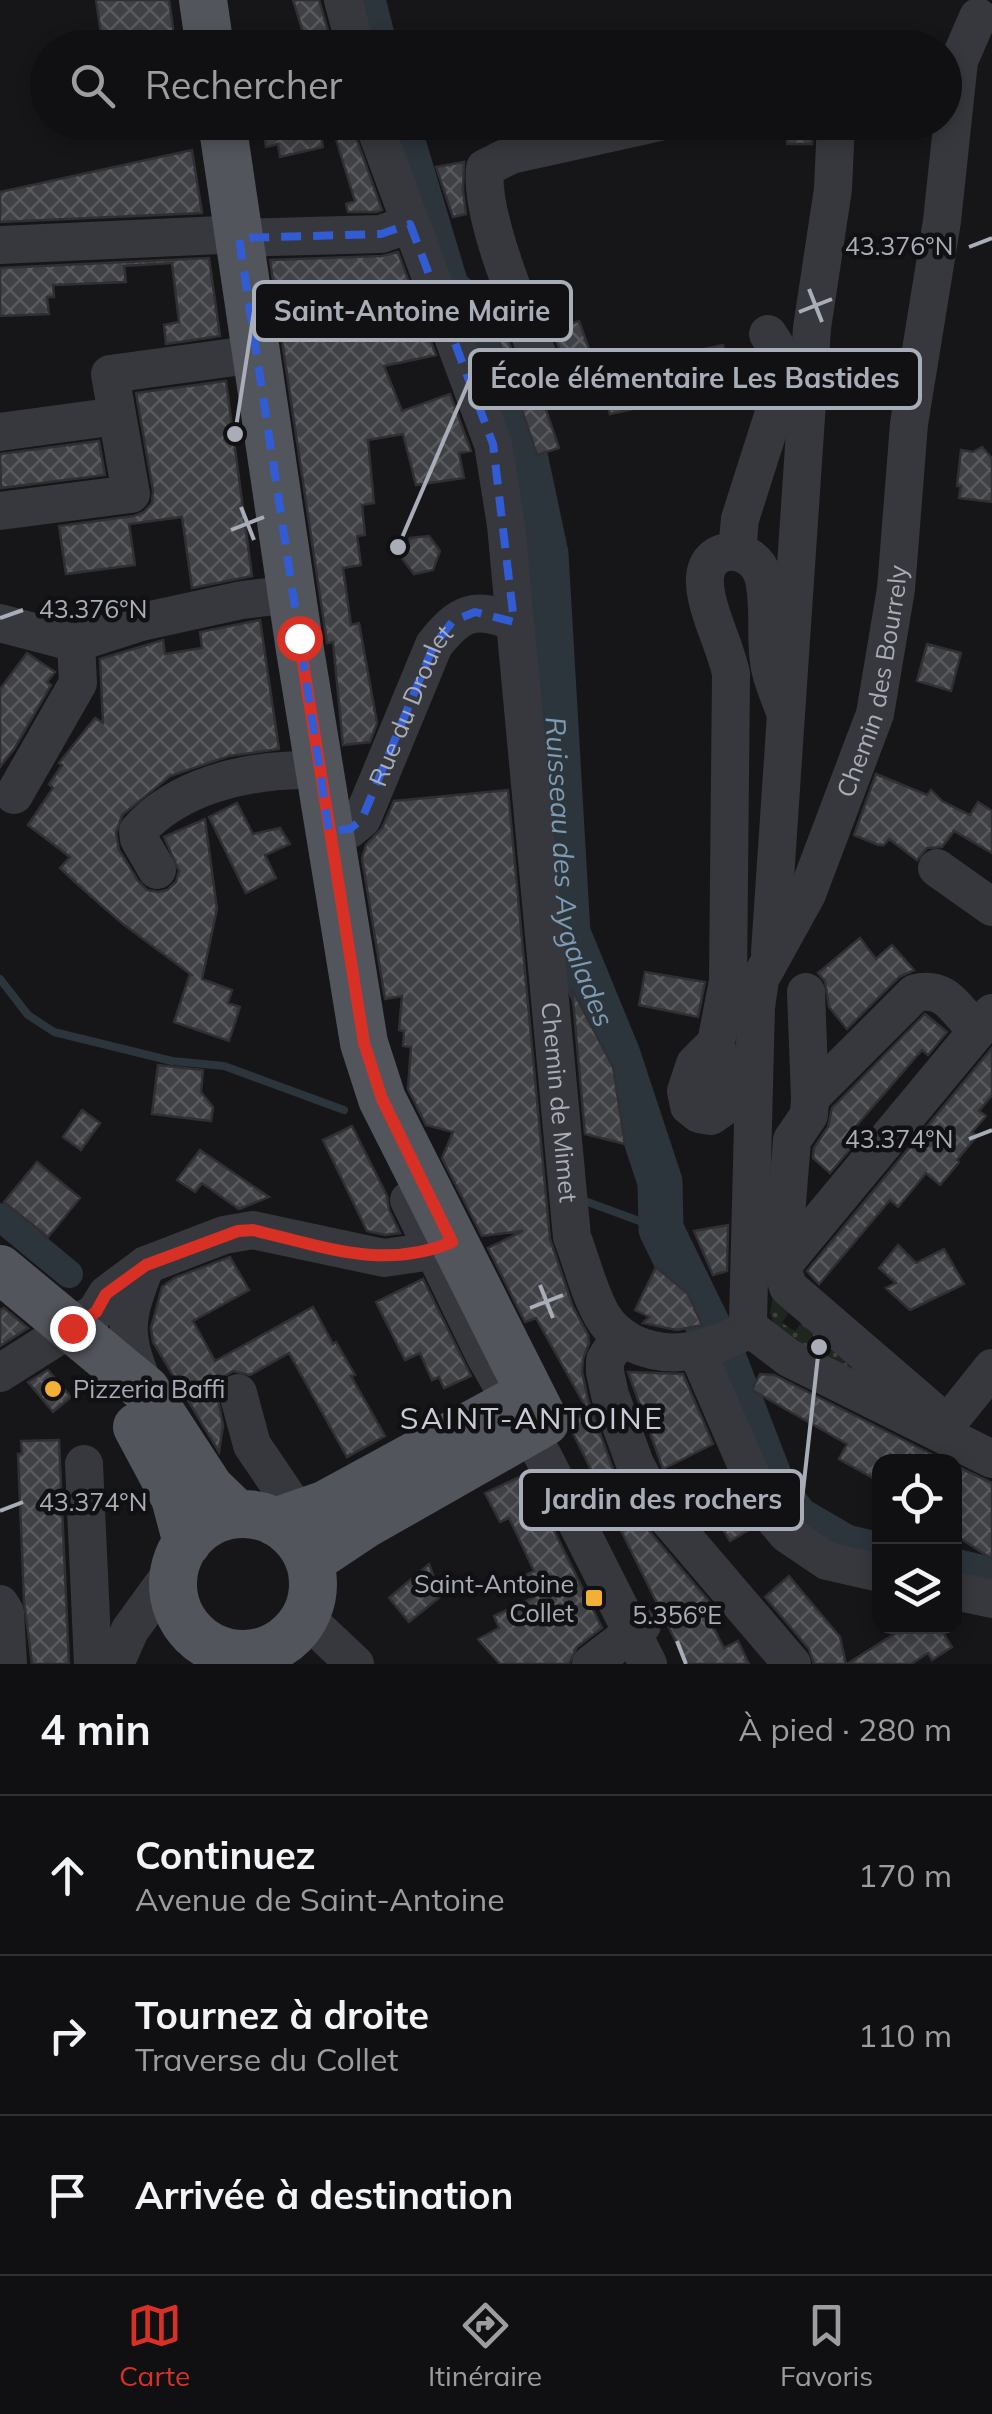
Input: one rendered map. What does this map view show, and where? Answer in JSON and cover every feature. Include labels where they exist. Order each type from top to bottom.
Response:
[{"type":"main road","points":[[203,0],[207,30]]},
{"type":"main road","points":[[223,140],[230,236],[282,596],[330,831],[364,1043],[382,1099],[442,1246],[528,1412]]},
{"type":"main road","points":[[0,1268],[146,1390],[184,1479],[176,1632],[166,1664]]},
{"type":"main road","points":[[66,1324],[184,1479],[270,1516],[290,1532],[310,1561],[312,1599],[293,1634],[276,1646],[227,1659],[195,1635],[182,1618],[179,1569],[218,1518],[270,1516],[324,1504],[528,1412]]},
{"type":"main road","points":[[310,1561],[528,1412]]},
{"type":"street","points":[[187,0],[191,30]]},
{"type":"street","points":[[344,0],[352,30]]},
{"type":"street","name":"Chemin des Bourrely","points":[[962,55],[978,17]]},
{"type":"street","points":[[210,140],[230,236]]},
{"type":"street","name":"Chemin de Mimet","points":[[380,140],[493,444],[506,525],[572,1237],[603,1317],[620,1337]]},
{"type":"street","points":[[576,140],[511,154],[485,168],[483,189],[493,229],[545,375],[558,387],[583,386]]},
{"type":"street","points":[[769,960],[812,328],[833,190],[835,140]]},
{"type":"street","name":"Chemin des Bourrely","points":[[724,1340],[748,1320],[756,1007],[760,979],[807,894],[875,714],[896,590],[909,424],[942,221],[951,140]]},
{"type":"street","points":[[0,245],[381,234],[410,224]]},
{"type":"street","points":[[737,551],[740,519],[785,378],[784,360],[768,334]]},
{"type":"street","points":[[0,511],[131,494],[110,374],[247,355]]},
{"type":"street","points":[[0,432],[117,416]]},
{"type":"street","points":[[716,1044],[728,981],[730,674],[726,648],[706,594],[705,574],[712,559],[723,552],[737,551],[753,559],[763,575],[770,668],[785,712]]},
{"type":"street","points":[[0,622],[76,642],[142,622],[242,600],[282,596],[302,770],[350,1064],[360,1093],[442,1246],[384,1258],[253,1230],[238,1231],[146,1265],[106,1294],[96,1312],[66,1324],[0,1373]]},
{"type":"street","name":"Rue du Droulet","points":[[330,831],[350,829],[362,819],[434,645],[452,621],[475,612],[514,622]]},
{"type":"street","points":[[14,796],[78,683],[76,642]]},
{"type":"street","points":[[156,870],[138,832],[156,811],[227,778],[302,770]]},
{"type":"street","points":[[937,868],[992,907]]},
{"type":"street","points":[[806,992],[809,1115],[792,1140],[782,1266],[788,1287],[944,1429]]},
{"type":"street","points":[[782,1266],[984,1022],[940,992],[915,993],[810,1098]]},
{"type":"street","points":[[146,1265],[129,1307],[127,1341],[146,1390]]},
{"type":"street","points":[[792,1664],[658,1507],[635,1464],[604,1372],[605,1360],[620,1337],[652,1352],[674,1354],[724,1340],[789,1358],[944,1429],[992,1460]]},
{"type":"street","points":[[724,1340],[765,1508],[787,1534],[827,1562],[872,1572]]},
{"type":"street","points":[[944,1429],[992,1368]]},
{"type":"street","points":[[238,1393],[270,1516]]},
{"type":"street","points":[[528,1412],[640,1640],[664,1664]]},
{"type":"street","points":[[184,1479],[252,1445]]},
{"type":"street","points":[[84,1464],[93,1664]]},
{"type":"street","points":[[115,1664],[130,1630],[179,1569]]},
{"type":"street","points":[[962,1592],[992,1599]]},
{"type":"street","points":[[0,1604],[5,1612],[8,1664]]},
{"type":"street","points":[[305,1617],[355,1664]]},
{"type":"street","points":[[591,1664],[640,1640]]},
{"type":"highlighted area","points":[[410,224],[493,444],[514,622],[475,612],[453,621],[434,645],[362,819],[350,829],[329,831],[239,238],[381,234]]},
{"type":"shaded area","points":[[774,1289],[789,1312],[782,1323],[795,1331],[805,1318],[924,1411],[777,1333],[770,1313]]},
{"type":"building","points":[[96,0],[169,0],[173,30],[100,30]]},
{"type":"building","points":[[293,0],[319,0],[328,30],[302,30]]},
{"type":"building","points":[[265,140],[322,140],[323,147],[280,157],[278,144],[266,147]]},
{"type":"building","points":[[336,140],[357,140],[382,210],[348,212],[346,204],[355,201]]},
{"type":"building","points":[[787,140],[812,140],[812,144],[787,144]]},
{"type":"building","points":[[192,150],[202,213],[0,222],[0,192]]},
{"type":"building","points":[[464,162],[466,214],[453,217],[436,167]]},
{"type":"building","points":[[398,252],[436,355],[384,366],[402,411],[450,394],[471,451],[459,453],[464,478],[416,485],[403,434],[368,440],[374,503],[362,505],[365,535],[357,536],[361,565],[343,568],[351,625],[359,623],[377,723],[370,742],[343,745],[333,642],[327,643],[270,260]]},
{"type":"building","points":[[209,258],[220,336],[166,344],[164,325],[179,322],[172,263],[124,266],[126,282],[53,285],[54,297],[47,297],[49,314],[0,316],[0,268]]},
{"type":"building","points":[[486,281],[524,383],[544,404],[559,448],[537,455],[480,284]]},
{"type":"building","points":[[579,321],[590,352],[564,360],[552,330]]},
{"type":"building","points":[[723,345],[733,387],[610,414],[600,372]]},
{"type":"building","points":[[226,381],[252,576],[192,588],[182,517],[129,524],[135,565],[66,574],[59,526],[134,516],[152,503],[136,393]]},
{"type":"building","points":[[99,441],[105,475],[1,488],[0,454]]},
{"type":"building","points":[[982,447],[992,458],[992,502],[959,498],[961,450],[973,452]]},
{"type":"building","points":[[429,536],[440,551],[433,570],[414,574],[401,557],[410,538]]},
{"type":"building","points":[[260,620],[279,749],[229,756],[170,776],[122,815],[116,833],[119,850],[138,881],[147,890],[158,892],[176,882],[179,871],[164,837],[205,819],[217,909],[202,979],[232,990],[228,1003],[240,1007],[229,1041],[174,1022],[190,974],[193,976],[76,883],[60,868],[70,857],[28,825],[53,788],[49,784],[62,765],[59,763],[95,718],[103,723],[100,659],[163,640],[165,654],[202,648],[200,632]]},
{"type":"building","points":[[927,644],[961,653],[951,691],[917,681]]},
{"type":"building","points":[[27,653],[55,672],[14,749],[0,767],[0,689]]},
{"type":"building","points":[[876,774],[927,795],[931,790],[942,801],[970,815],[978,802],[992,811],[992,853],[954,831],[942,847],[927,848],[917,860],[889,839],[878,845],[854,835]]},
{"type":"building","points":[[508,790],[550,1239],[573,1307],[588,1335],[582,1372],[588,1400],[614,1472],[638,1518],[714,1607],[705,1611],[724,1648],[738,1641],[749,1664],[687,1664],[571,1429],[572,1418],[589,1413],[536,1318],[525,1322],[488,1248],[523,1231],[482,1236],[442,1158],[453,1132],[426,1125],[408,1089],[411,1047],[403,1046],[404,1031],[399,1030],[402,996],[385,999],[362,858],[366,845],[382,828],[394,801]]},
{"type":"building","points":[[237,803],[253,834],[280,828],[290,844],[265,855],[276,878],[246,893],[209,817]]},
{"type":"building","points":[[860,938],[876,959],[892,945],[914,970],[899,977],[847,1029],[829,1007],[825,981],[818,973]]},
{"type":"building","points":[[645,972],[705,982],[698,1017],[639,1005]]},
{"type":"building","points":[[572,989],[613,1067],[625,1144],[585,1134]]},
{"type":"building","points":[[925,1014],[947,1032],[928,1055],[922,1050],[843,1141],[851,1148],[830,1173],[813,1158],[814,1148],[828,1127],[832,1108]]},
{"type":"building","points":[[992,1048],[992,1095],[979,1111],[986,1116],[972,1132],[977,1136],[959,1162],[940,1185],[926,1173],[898,1207],[890,1200],[819,1284],[807,1271]]},
{"type":"building","points":[[158,1065],[203,1070],[201,1092],[213,1107],[211,1121],[152,1114]]},
{"type":"building","points":[[82,1110],[100,1123],[81,1150],[63,1137]]},
{"type":"building","points":[[352,1126],[387,1196],[400,1233],[367,1231],[323,1140]]},
{"type":"building","points":[[200,1150],[269,1197],[239,1209],[202,1183],[195,1192],[177,1180]]},
{"type":"building","points":[[37,1162],[80,1198],[48,1237],[4,1202]]},
{"type":"building","points":[[728,1225],[727,1271],[713,1275],[694,1231]]},
{"type":"building","points":[[898,1245],[916,1263],[944,1249],[964,1284],[910,1310],[886,1288],[896,1283],[879,1268]]},
{"type":"building","points":[[230,1257],[249,1290],[193,1321],[215,1361],[313,1307],[355,1375],[351,1376],[385,1436],[347,1457],[289,1353],[250,1375],[233,1371],[221,1378],[216,1388],[223,1426],[219,1452],[153,1342],[151,1328],[162,1287],[174,1278]]},
{"type":"building","points":[[656,1267],[688,1294],[702,1325],[677,1330],[643,1323],[649,1317],[635,1310]]},
{"type":"building","points":[[423,1279],[471,1376],[444,1388],[439,1377],[432,1380],[420,1353],[405,1360],[376,1302]]},
{"type":"building","points":[[4,1308],[28,1328],[0,1346],[0,1310]]},
{"type":"building","points":[[48,1370],[71,1397],[53,1412],[28,1382]]},
{"type":"building","points":[[628,1372],[683,1374],[713,1444],[663,1469]]},
{"type":"building","points":[[760,1374],[774,1375],[931,1454],[872,1454],[872,1478],[839,1459],[847,1444],[752,1390]]},
{"type":"building","points":[[59,1440],[69,1664],[32,1664],[24,1601],[18,1454],[22,1454],[21,1441]]},
{"type":"building","points":[[962,1469],[992,1483],[992,1559],[962,1539]]},
{"type":"building","points":[[526,1474],[602,1628],[577,1647],[569,1664],[500,1664],[478,1639],[499,1628],[494,1616],[533,1598],[523,1576],[534,1571],[509,1518],[500,1522],[485,1493]]},
{"type":"building","points":[[729,1481],[752,1528],[730,1541],[704,1497]]},
{"type":"building","points":[[429,1564],[441,1596],[409,1622],[389,1598]]},
{"type":"building","points":[[789,1576],[840,1637],[846,1664],[814,1664],[809,1649],[765,1597]]},
{"type":"building","points":[[894,1634],[944,1634],[952,1647],[932,1660],[928,1653],[911,1664],[847,1664]]},
{"type":"waterway","name":"Ruisseau des Aygalades","points":[[363,0],[370,30]]},
{"type":"waterway","name":"Ruisseau des Aygalades","points":[[402,140],[447,289],[463,303],[526,460],[546,554],[568,933],[618,1055],[660,1182],[661,1229],[723,1356],[775,1491],[797,1519],[845,1547],[872,1553]]},
{"type":"waterway","points":[[0,979],[28,1015],[54,1032],[172,1061],[224,1066],[344,1110]]},
{"type":"waterway","points":[[585,1201],[661,1229]]},
{"type":"waterway","points":[[0,1217],[69,1274]]},
{"type":"waterway","name":"Ruisseau des Aygalades","points":[[962,1573],[992,1580]]},
{"type":"place","name":"Saint-Antoine Mairie","points":[[235,434]]},
{"type":"place","name":"École élémentaire Les Bastides","points":[[398,547]]},
{"type":"place","name":"Jardin des rochers","points":[[819,1347]]},
{"type":"place","name":"Pizzeria Baffi","points":[[53,1389]]},
{"type":"place","name":"Saint-Antoine Collet","points":[[594,1598]]},
{"type":"district","name":"SAINT-ANTOINE","points":[[532,1419]]},
{"type":"route","points":[[72,1328],[96,1312],[106,1294],[146,1265],[238,1231],[253,1230],[384,1258],[432,1251],[452,1242],[382,1099],[364,1043],[299,638]]}]
